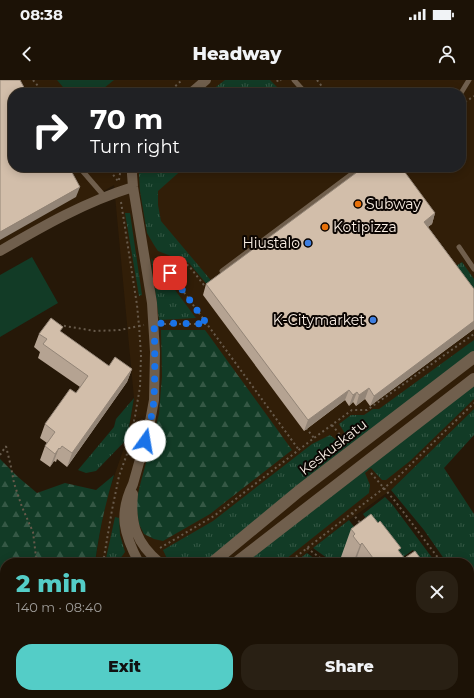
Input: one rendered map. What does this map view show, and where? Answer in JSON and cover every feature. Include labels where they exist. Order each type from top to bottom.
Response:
[{"type":"main road","name":"Keskuskatu","points":[[218,558],[299,491],[474,357]]},
{"type":"main road","points":[[242,558],[474,379]]},
{"type":"street","points":[[197,88],[206,80]]},
{"type":"street","points":[[132,172],[133,188],[152,303],[155,352],[154,400],[134,484],[132,514],[134,528],[140,540],[146,550],[155,558]]},
{"type":"street","points":[[0,251],[50,222],[105,196],[119,186],[133,188]]},
{"type":"street","points":[[134,484],[125,505],[124,522],[129,544],[136,558]]},
{"type":"lane","points":[[294,80],[301,88]]},
{"type":"lane","points":[[83,172],[105,196]]},
{"type":"lane","points":[[222,271],[354,172]]},
{"type":"lane","points":[[459,247],[474,268]]},
{"type":"path","points":[[33,80],[40,88]]},
{"type":"path","points":[[173,88],[182,80]]},
{"type":"path","points":[[277,80],[278,82],[281,80]]},
{"type":"path","points":[[317,80],[323,88]]},
{"type":"path","points":[[110,172],[119,186]]},
{"type":"path","points":[[104,558],[119,476],[127,454],[136,416],[140,387],[141,355],[139,326],[119,186],[120,172]]},
{"type":"path","points":[[210,293],[189,266],[182,262],[171,266],[170,273],[299,450]]},
{"type":"path","points":[[56,324],[95,331],[120,330],[154,323],[207,324]]},
{"type":"path","points":[[159,549],[214,516],[352,410],[367,410],[474,334]]},
{"type":"path","points":[[294,558],[384,488],[415,461],[474,403]]},
{"type":"path","points":[[303,423],[314,438]]},
{"type":"path","points":[[332,425],[347,444]]},
{"type":"path","points":[[0,455],[6,446],[12,467],[14,483],[22,508],[33,532],[36,558]]},
{"type":"path","points":[[369,472],[420,532],[439,558]]},
{"type":"path","points":[[352,513],[365,529]]},
{"type":"path","points":[[307,548],[320,558]]},
{"type":"shaded area","points":[[0,80],[474,80],[474,409],[391,490],[349,520],[300,558],[96,558],[106,500],[127,439],[134,398],[114,185],[0,252]]},
{"type":"green space","points":[[57,80],[114,80],[104,88],[64,88]]},
{"type":"green space","points":[[225,80],[270,80],[277,87],[276,88],[215,88]]},
{"type":"green space","points":[[140,172],[179,172],[158,191],[158,205],[161,221],[214,284],[209,287],[189,263],[158,251],[147,233],[140,191]]},
{"type":"green space","points":[[125,213],[130,213],[142,295],[139,296]]},
{"type":"green space","points":[[32,257],[58,303],[0,337],[0,275]]},
{"type":"green space","points":[[151,258],[196,318],[159,320]]},
{"type":"green space","points":[[462,262],[474,279],[474,301],[450,270]]},
{"type":"green space","points":[[161,330],[205,330],[292,450],[210,514],[163,541],[154,539],[144,534],[139,524],[136,505],[159,414],[162,376]]},
{"type":"green space","points":[[474,340],[474,351],[309,479],[211,558],[167,558],[163,550],[213,521],[312,444],[330,435],[344,446],[350,441],[339,424],[351,415],[364,415],[373,409],[379,409]]},
{"type":"green space","points":[[474,384],[474,399],[410,461],[386,480],[382,480],[371,468],[365,473],[370,485],[369,493],[287,558],[250,558]]},
{"type":"green space","points":[[134,398],[127,439],[96,471],[86,473],[78,470],[114,427],[116,419]]},
{"type":"green space","points":[[474,409],[474,435],[444,468],[474,514],[474,558],[444,558],[424,530],[391,490]]},
{"type":"green space","points":[[0,459],[37,493],[65,483],[96,490],[114,475],[98,541],[96,558],[0,558]]},
{"type":"green space","points":[[385,497],[392,504],[432,558],[419,558],[413,550],[402,558],[397,558],[386,548],[363,514]]},
{"type":"green space","points":[[115,517],[119,518],[120,535],[125,552],[121,558],[106,558]]},
{"type":"green space","points":[[349,520],[364,540],[341,558],[327,558],[313,548]]},
{"type":"green space","points":[[307,553],[314,558],[300,558]]},
{"type":"building","points":[[0,80],[20,80],[24,88],[8,88],[8,172],[72,172],[80,187],[0,232]]},
{"type":"building","points":[[357,172],[405,172],[435,213],[424,222],[474,289],[474,321],[374,396],[369,388],[359,395],[357,392],[353,395],[349,390],[308,420],[206,284]]},
{"type":"building","points":[[51,318],[63,327],[60,331],[109,366],[115,357],[132,369],[72,453],[62,446],[55,454],[45,446],[55,432],[45,424],[70,389],[76,393],[88,376],[43,344],[47,339],[39,334]]},
{"type":"building","points":[[371,514],[378,523],[380,521],[401,548],[398,550],[404,558],[373,558],[362,543],[360,545],[353,536],[355,534],[351,529]]},
{"type":"building","points":[[415,551],[420,558],[407,558]]},
{"type":"place","name":"Subway","points":[[358,204]]},
{"type":"place","name":"Kotipizza","points":[[325,227]]},
{"type":"place","name":"Hiustalo","points":[[308,243]]},
{"type":"place","name":"K-Citymarket","points":[[373,320]]},
{"type":"route","points":[[145,441],[154,400],[154,323],[207,324],[170,273]]}]
